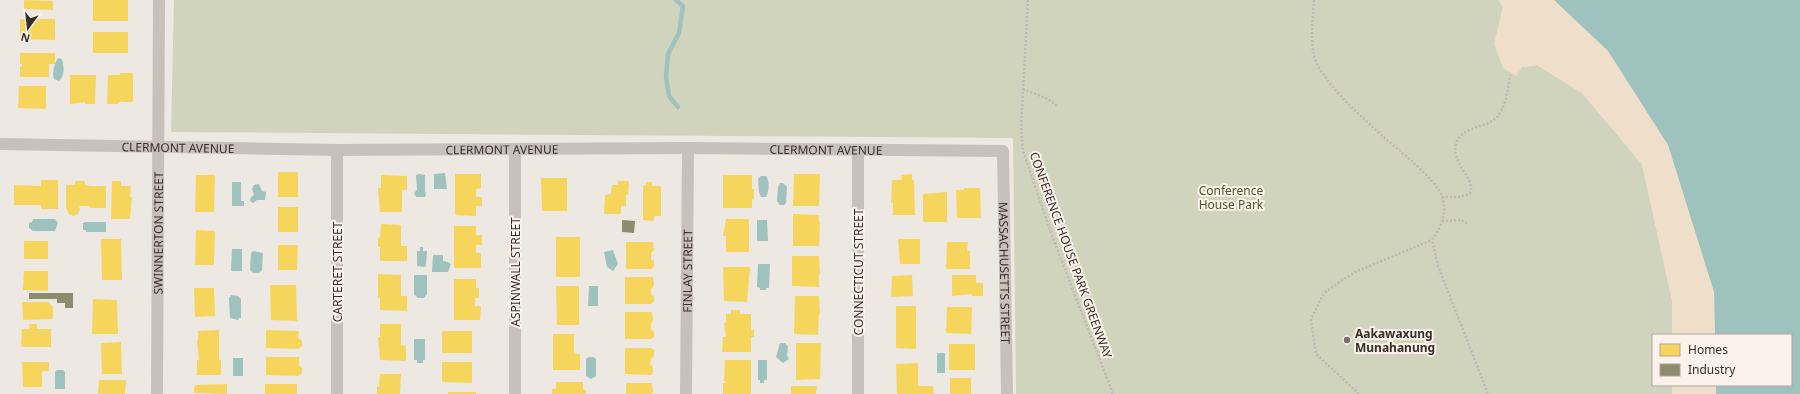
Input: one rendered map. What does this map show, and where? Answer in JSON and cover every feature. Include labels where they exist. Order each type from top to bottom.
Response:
[{"type":"street","name":"SWINNERTON STREET","points":[[157,394],[159,0]]},
{"type":"street","name":"CLERMONT AVENUE","points":[[0,144],[337,150],[688,148],[1003,151]]},
{"type":"street","name":"FINLAY STREET","points":[[686,394],[688,148]]},
{"type":"street","name":"CARTERET STREET","points":[[337,150],[337,394]]},
{"type":"street","name":"ASPINWALL STREET","points":[[515,150],[515,394]]},
{"type":"street","name":"CONNECTICUT STREET","points":[[858,150],[858,394]]},
{"type":"street","name":"MASSACHUSETTS STREET","points":[[1003,151],[1007,394]]},
{"type":"path","name":"CONFERENCE HOUSE PARK GREENWAY","points":[[1028,0],[1021,127],[1023,151],[1051,233],[1113,394]]},
{"type":"path","points":[[1314,0],[1314,55],[1322,71],[1343,98],[1424,173],[1441,192],[1444,202],[1440,228],[1432,240],[1355,272],[1341,281],[1324,293],[1311,318],[1316,354],[1359,394]]},
{"type":"path","points":[[1442,198],[1462,196],[1471,192],[1470,182],[1458,164],[1456,144],[1459,138],[1467,131],[1496,118],[1502,108],[1508,92],[1510,75]]},
{"type":"path","points":[[1023,89],[1048,99],[1057,106]]},
{"type":"path","points":[[1442,221],[1461,220],[1468,224]]},
{"type":"path","points":[[1432,240],[1438,266],[1488,394]]},
{"type":"green space","name":"Conference House Park","points":[[174,0],[1498,0],[1503,7],[1500,21],[1522,67],[1537,65],[1582,93],[1642,164],[1672,300],[1672,334],[1652,334],[1652,386],[1672,386],[1672,394],[1016,394],[1013,138],[171,132]]},
{"type":"sand","points":[[1498,0],[1554,0],[1608,51],[1668,145],[1714,292],[1715,334],[1672,334],[1672,300],[1642,164],[1582,93],[1537,65],[1522,67],[1516,76],[1503,68],[1494,44],[1503,7]]},
{"type":"sand","points":[[1672,386],[1716,386],[1716,394],[1672,394]]},
{"type":"water","points":[[1554,0],[1800,0],[1800,394],[1716,394],[1716,386],[1792,386],[1792,334],[1715,334],[1714,292],[1668,145],[1608,51]]},
{"type":"water","points":[[58,58],[62,59],[64,68],[63,74],[59,81],[54,79],[53,74],[54,66]]},
{"type":"water","points":[[445,173],[447,189],[434,189],[434,174]]},
{"type":"water","points":[[416,175],[425,175],[425,197],[416,197],[414,193],[417,190]]},
{"type":"water","points":[[761,176],[766,176],[769,184],[766,197],[761,197],[759,192],[758,179]]},
{"type":"water","points":[[232,182],[241,182],[241,201],[244,201],[244,206],[232,206]]},
{"type":"water","points":[[780,183],[783,183],[787,187],[786,203],[784,205],[780,205],[777,201],[778,187]]},
{"type":"water","points":[[259,184],[262,191],[266,192],[265,200],[257,200],[253,203],[250,201],[251,197],[254,195],[252,189],[254,185]]},
{"type":"water","points":[[33,219],[55,219],[58,223],[55,231],[33,231],[29,228],[29,223],[32,222]]},
{"type":"water","points":[[757,220],[767,220],[768,241],[757,241]]},
{"type":"water","points":[[106,222],[106,232],[86,232],[86,230],[83,230],[83,223]]},
{"type":"water","points":[[420,247],[423,247],[423,251],[427,251],[426,266],[424,267],[417,266],[417,251],[420,251]]},
{"type":"water","points":[[232,249],[242,249],[242,271],[231,271]]},
{"type":"water","points":[[613,250],[618,264],[613,271],[607,267],[604,252]]},
{"type":"water","points":[[253,251],[263,253],[262,270],[259,273],[253,273],[250,270],[251,253]]},
{"type":"water","points":[[433,255],[443,255],[443,261],[451,264],[448,272],[432,272]]},
{"type":"water","points":[[758,264],[770,264],[769,288],[766,288],[766,290],[760,290],[760,288],[757,287]]},
{"type":"water","points":[[414,275],[427,275],[427,294],[424,298],[418,298],[414,294]]},
{"type":"water","points":[[589,286],[598,286],[598,306],[588,306]]},
{"type":"water","points":[[231,295],[238,296],[241,299],[241,318],[238,320],[230,318],[229,298]]},
{"type":"water","points":[[414,339],[425,339],[425,360],[423,360],[423,363],[417,363],[417,360],[414,360]]},
{"type":"water","points":[[780,343],[785,343],[788,346],[787,355],[789,359],[783,363],[776,357]]},
{"type":"water","points":[[937,353],[945,353],[945,373],[937,373]]},
{"type":"water","points":[[589,357],[596,359],[596,376],[591,379],[586,376],[586,359]]},
{"type":"water","points":[[233,358],[243,358],[243,376],[233,376]]},
{"type":"water","points":[[758,360],[767,360],[767,380],[764,380],[764,383],[760,383],[760,380],[758,380]]},
{"type":"water","points":[[57,370],[63,370],[65,372],[65,389],[55,389],[55,372]]},
{"type":"building: Homes","points":[[24,0],[53,1],[53,10],[24,9]]},
{"type":"building: Homes","points":[[93,0],[128,0],[128,21],[93,21]]},
{"type":"building: Homes","points":[[20,19],[55,19],[55,40],[20,39]]},
{"type":"building: Homes","points":[[93,32],[128,32],[128,53],[93,53]]},
{"type":"building: Homes","points":[[20,53],[55,53],[55,64],[49,64],[49,77],[20,77],[20,67],[22,67],[22,64],[20,64]]},
{"type":"building: Homes","points":[[120,73],[133,73],[133,102],[123,101],[118,104],[107,104],[108,75],[120,75]]},
{"type":"building: Homes","points":[[70,75],[96,75],[95,104],[85,104],[85,102],[70,104]]},
{"type":"building: Homes","points":[[19,86],[46,86],[46,109],[18,108]]},
{"type":"building: Homes","points":[[278,172],[298,172],[298,197],[278,197]]},
{"type":"building: Homes","points":[[455,174],[481,174],[481,188],[476,189],[476,197],[482,197],[482,206],[476,206],[476,216],[455,215]]},
{"type":"building: Homes","points":[[794,174],[820,174],[819,206],[793,206]]},
{"type":"building: Homes","points":[[912,174],[912,180],[914,180],[915,215],[893,215],[893,203],[891,203],[892,180],[902,180],[901,175]]},
{"type":"building: Homes","points":[[196,175],[215,175],[214,212],[195,212]]},
{"type":"building: Homes","points":[[381,175],[407,176],[407,190],[402,190],[402,212],[380,212],[378,188],[381,188]]},
{"type":"building: Homes","points":[[723,175],[752,175],[754,199],[752,199],[752,208],[723,208]]},
{"type":"building: Homes","points":[[541,178],[567,178],[567,211],[542,211]]},
{"type":"building: Homes","points":[[41,180],[58,180],[58,209],[41,209],[41,205],[14,205],[14,185],[41,186]]},
{"type":"building: Homes","points":[[75,181],[85,181],[85,185],[91,186],[106,186],[106,208],[79,206],[80,209],[78,214],[73,216],[69,214],[66,208],[66,185],[75,185]]},
{"type":"building: Homes","points":[[112,181],[121,181],[121,186],[131,186],[130,197],[132,197],[130,219],[111,219]]},
{"type":"building: Homes","points":[[618,181],[629,181],[628,195],[626,195],[626,206],[621,206],[621,214],[604,214],[605,195],[611,194],[612,185],[618,185]]},
{"type":"building: Homes","points":[[646,182],[652,182],[652,186],[661,186],[661,216],[654,216],[654,221],[643,220],[643,186],[646,185]]},
{"type":"building: Homes","points":[[964,188],[980,188],[981,218],[957,218],[956,190],[964,190]]},
{"type":"building: Homes","points":[[947,192],[947,222],[923,222],[923,194]]},
{"type":"building: Homes","points":[[278,207],[298,207],[298,232],[278,232]]},
{"type":"building: Homes","points":[[793,214],[819,215],[819,246],[793,246]]},
{"type":"building: Homes","points":[[726,219],[749,219],[749,252],[726,252],[726,236],[723,236]]},
{"type":"building: Homes","points":[[381,224],[401,225],[401,246],[407,246],[407,261],[380,261],[378,237],[380,238]]},
{"type":"building: Homes","points":[[454,226],[476,226],[476,235],[482,235],[482,245],[476,245],[476,253],[481,253],[481,268],[454,268]]},
{"type":"building: Homes","points":[[196,230],[215,231],[214,265],[195,265]]},
{"type":"building: Homes","points":[[556,237],[580,237],[580,277],[556,277]]},
{"type":"building: Homes","points":[[101,239],[121,239],[122,280],[102,280]]},
{"type":"building: Homes","points":[[898,239],[920,239],[920,264],[900,264]]},
{"type":"building: Homes","points":[[24,241],[48,241],[48,259],[24,259]]},
{"type":"building: Homes","points":[[626,242],[653,242],[654,250],[651,253],[651,259],[654,261],[654,266],[652,269],[626,269]]},
{"type":"building: Homes","points":[[947,242],[968,242],[967,251],[970,251],[970,269],[946,269]]},
{"type":"building: Homes","points":[[278,245],[298,245],[297,270],[278,270]]},
{"type":"building: Homes","points":[[792,256],[819,256],[819,287],[792,286]]},
{"type":"building: Homes","points":[[723,267],[750,267],[747,302],[724,301]]},
{"type":"building: Homes","points":[[24,271],[48,271],[48,291],[23,290]]},
{"type":"building: Homes","points":[[378,274],[401,275],[401,296],[407,296],[407,311],[380,310],[380,298],[378,298]]},
{"type":"building: Homes","points":[[912,275],[913,296],[891,297],[892,276]]},
{"type":"building: Homes","points":[[953,275],[976,275],[976,283],[983,283],[983,296],[972,296],[972,294],[952,296]]},
{"type":"building: Homes","points":[[625,277],[653,277],[654,285],[652,289],[651,288],[651,294],[654,297],[654,301],[651,304],[625,304]]},
{"type":"building: Homes","points":[[454,279],[476,279],[476,288],[479,288],[479,298],[475,298],[475,306],[481,306],[480,320],[454,320]]},
{"type":"building: Homes","points":[[270,285],[296,285],[297,321],[271,320]]},
{"type":"building: Homes","points":[[556,286],[579,286],[579,325],[557,325]]},
{"type":"building: Homes","points":[[194,288],[214,288],[215,316],[195,317]]},
{"type":"building: Homes","points":[[795,296],[819,296],[820,313],[818,335],[794,334]]},
{"type":"building: Homes","points":[[93,299],[117,300],[118,334],[92,334]]},
{"type":"building: Homes","points":[[22,302],[48,302],[53,307],[53,319],[23,320]]},
{"type":"building: Homes","points":[[896,306],[916,306],[916,349],[896,348]]},
{"type":"building: Homes","points":[[947,307],[972,307],[971,334],[946,333]]},
{"type":"building: Homes","points":[[731,310],[740,310],[740,314],[751,314],[751,330],[754,330],[754,337],[751,337],[751,352],[722,352],[723,337],[726,337],[724,323],[726,323],[726,314],[731,314]]},
{"type":"building: Homes","points":[[625,312],[652,312],[653,320],[651,329],[654,332],[654,337],[651,339],[625,339]]},
{"type":"building: Homes","points":[[29,324],[37,324],[37,329],[51,329],[51,347],[22,347],[22,329],[30,329]]},
{"type":"building: Homes","points":[[380,324],[401,324],[401,345],[406,346],[406,361],[380,360],[378,337],[380,337]]},
{"type":"building: Homes","points":[[219,330],[219,360],[221,360],[221,375],[197,375],[197,360],[199,360],[197,340],[198,331]]},
{"type":"building: Homes","points":[[266,330],[299,331],[298,338],[302,341],[302,346],[298,349],[266,348]]},
{"type":"building: Homes","points":[[442,331],[472,331],[472,353],[442,353]]},
{"type":"building: Homes","points":[[553,334],[574,334],[574,354],[580,354],[580,370],[553,370]]},
{"type":"building: Homes","points":[[121,342],[122,374],[102,374],[101,343]]},
{"type":"building: Homes","points":[[796,343],[821,343],[820,379],[796,380]]},
{"type":"building: Homes","points":[[949,344],[975,344],[975,370],[949,370]]},
{"type":"building: Homes","points":[[625,348],[651,348],[654,350],[654,356],[651,359],[650,364],[653,367],[653,372],[651,375],[625,374]]},
{"type":"building: Homes","points":[[266,357],[299,357],[299,365],[302,368],[302,373],[298,376],[266,375]]},
{"type":"building: Homes","points":[[725,360],[751,360],[751,394],[723,394],[723,383],[726,383],[724,381]]},
{"type":"building: Homes","points":[[22,362],[49,362],[49,371],[42,371],[42,387],[23,387]]},
{"type":"building: Homes","points":[[442,362],[472,362],[472,383],[442,382]]},
{"type":"building: Homes","points":[[918,363],[918,386],[933,386],[934,394],[897,394],[896,364]]},
{"type":"building: Homes","points":[[380,374],[401,374],[400,394],[377,394]]},
{"type":"building: Homes","points":[[950,378],[971,378],[971,394],[950,394]]},
{"type":"building: Homes","points":[[99,380],[126,380],[125,394],[98,394]]},
{"type":"building: Homes","points":[[556,382],[583,382],[583,390],[586,390],[586,394],[552,394],[552,389],[556,389]]},
{"type":"building: Homes","points":[[626,383],[652,383],[652,394],[626,394]]},
{"type":"building: Homes","points":[[227,384],[227,394],[194,393],[194,387],[196,385]]},
{"type":"building: Homes","points":[[265,384],[297,384],[297,394],[265,394]]},
{"type":"building: Homes","points":[[791,386],[817,386],[816,394],[791,394]]},
{"type":"building: Homes","points":[[448,392],[476,392],[476,394],[448,394]]},
{"type":"building: Industry","points":[[622,220],[635,221],[634,233],[622,232]]},
{"type":"building: Industry","points":[[29,293],[73,293],[73,308],[65,308],[65,303],[57,303],[57,299],[29,299]]},
{"type":"waterway","points":[[676,0],[683,6],[679,33],[668,54],[666,77],[669,96],[678,107]]},
{"type":"place","name":"Aakawaxung Munahanung","points":[[1347,340]]}]
